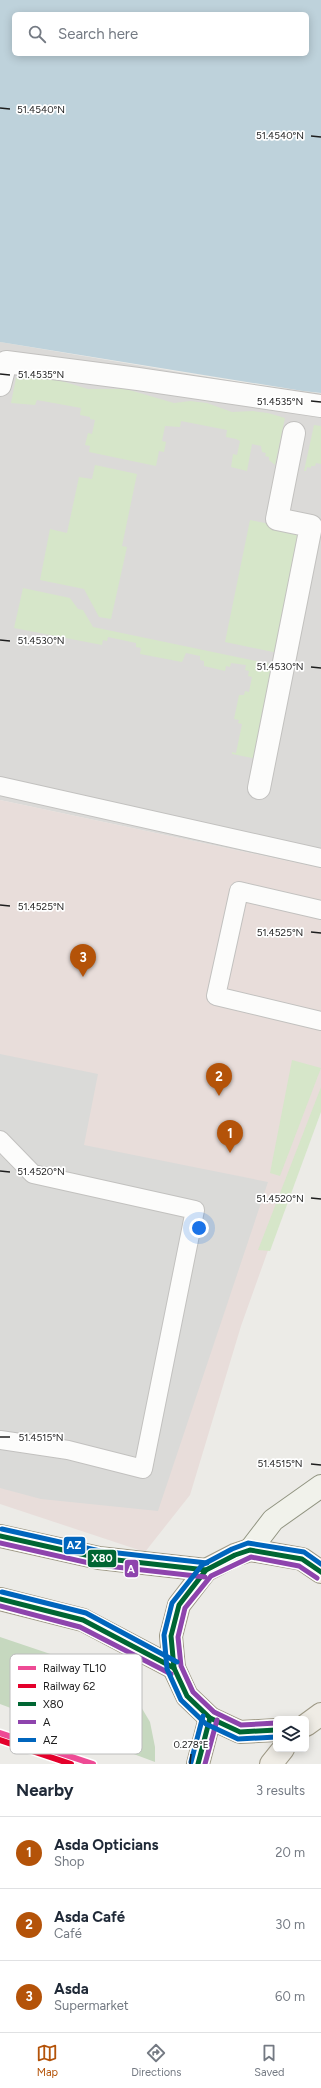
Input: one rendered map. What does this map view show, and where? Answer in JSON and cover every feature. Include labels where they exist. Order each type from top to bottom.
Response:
[{"type":"main road","points":[[250,1550],[273,1520],[321,1486]]},
{"type":"main road","points":[[0,1536],[99,1558],[206,1570]]},
{"type":"main road","points":[[273,1730],[240,1732],[210,1718],[188,1696],[174,1668],[171,1636],[179,1605],[206,1570],[235,1555],[250,1550],[302,1559],[321,1572]]},
{"type":"main road","points":[[0,1598],[83,1620],[174,1668]]},
{"type":"main road","points":[[309,1723],[321,1714]]},
{"type":"main road","points":[[198,1764],[210,1718]]},
{"type":"main road","points":[[271,1764],[281,1752]]},
{"type":"street","points":[[0,385],[6,362],[138,379],[321,406]]},
{"type":"street","points":[[259,788],[312,564],[312,526],[277,519],[294,433]]},
{"type":"lane","points":[[0,786],[321,858]]},
{"type":"lane","points":[[321,910],[239,891],[216,996],[321,1018]]},
{"type":"lane","points":[[0,1140],[33,1174],[194,1210],[143,1469],[68,1450],[0,1440]]},
{"type":"shaded area","points":[[0,342],[321,396],[321,868],[0,800]]},
{"type":"shaded area","points":[[0,800],[321,868],[321,1102],[241,1326],[190,1495],[145,1552],[0,1504]]},
{"type":"shaded area","points":[[0,1054],[98,1074],[84,1145],[268,1182],[158,1511],[41,1499],[0,1488]]},
{"type":"green space","points":[[16,378],[55,379],[88,389],[126,389],[174,403],[190,401],[207,403],[232,412],[253,411],[268,413],[285,418],[275,465],[269,460],[269,457],[265,456],[266,453],[262,452],[261,446],[252,444],[247,471],[231,467],[233,454],[237,455],[240,441],[226,437],[227,430],[181,421],[180,427],[165,426],[162,441],[166,442],[164,452],[159,451],[156,466],[89,452],[90,446],[85,445],[88,433],[92,434],[95,420],[90,419],[90,417],[80,415],[81,408],[37,400],[35,405],[11,403]]},
{"type":"green space","points":[[314,425],[321,426],[321,464],[316,463],[315,466],[311,466],[311,468],[307,467],[306,471],[304,471]]},
{"type":"green space","points":[[95,465],[137,474],[122,546],[127,547],[111,619],[99,617],[84,589],[40,580],[50,529],[67,533],[79,477],[92,479]]},
{"type":"green space","points":[[250,520],[303,531],[278,653],[225,642]]},
{"type":"green space","points":[[23,588],[70,598],[78,609],[83,610],[93,627],[275,665],[257,759],[232,754],[232,752],[236,753],[242,724],[238,723],[239,720],[234,719],[239,695],[244,695],[245,691],[249,692],[252,677],[248,676],[249,671],[245,670],[246,665],[231,663],[230,667],[226,666],[225,671],[204,666],[204,661],[200,660],[200,656],[186,653],[182,662],[140,654],[141,648],[136,647],[136,643],[108,637],[107,641],[103,640],[102,645],[14,628]]},
{"type":"green space","points":[[292,1060],[321,1068],[280,1176],[270,1173]]},
{"type":"green space","points":[[321,1087],[321,1112],[270,1251],[258,1250]]},
{"type":"green space","points":[[0,1637],[50,1654],[10,1654],[10,1708],[0,1704]]},
{"type":"green space","points":[[142,1708],[150,1722],[155,1747],[155,1762],[134,1754],[142,1754]]},
{"type":"water","points":[[0,0],[321,0],[321,393],[0,342]]},
{"type":"rail line","name":"TL10","points":[[0,1733],[10,1736]]},
{"type":"rail line","name":"62","points":[[0,1740],[10,1743]]},
{"type":"rail line","name":"62","points":[[41,1754],[71,1764]]},
{"type":"rail line","name":"TL10","points":[[63,1754],[93,1764]]},
{"type":"transit line","name":"AZ","points":[[2,1529],[100,1551],[207,1563]]},
{"type":"transit line","name":"X80","points":[[0,1536],[99,1558],[206,1570]]},
{"type":"transit line","name":"A","points":[[0,1543],[98,1565],[205,1577]]},
{"type":"transit line","name":"AZ","points":[[273,1737],[238,1739],[206,1724],[181,1700],[167,1669],[164,1635],[172,1603],[202,1565],[232,1549],[248,1543],[304,1552],[321,1564]]},
{"type":"transit line","name":"X80","points":[[273,1730],[240,1732],[210,1718],[187,1696],[174,1668],[171,1636],[179,1605],[206,1570],[235,1555],[250,1550],[302,1559],[321,1572]]},
{"type":"transit line","name":"A","points":[[273,1723],[241,1725],[214,1712],[193,1692],[181,1666],[178,1637],[185,1608],[211,1576],[251,1557],[299,1566],[317,1578]]},
{"type":"transit line","name":"AZ","points":[[2,1592],[86,1613],[177,1662]]},
{"type":"transit line","name":"X80","points":[[0,1599],[83,1620],[174,1668]]},
{"type":"transit line","name":"A","points":[[0,1606],[80,1627],[132,1654]]},
{"type":"transit line","name":"A","points":[[142,1659],[171,1674]]},
{"type":"transit line","name":"AZ","points":[[191,1762],[203,1716]]},
{"type":"transit line","name":"X80","points":[[198,1764],[210,1718]]},
{"type":"transit line","name":"A","points":[[205,1764],[217,1720]]},
{"type":"place","name":"Asda","points":[[83,977]]},
{"type":"place","name":"Asda Café","points":[[219,1096]]},
{"type":"place","name":"Asda Opticians","points":[[230,1153]]}]
